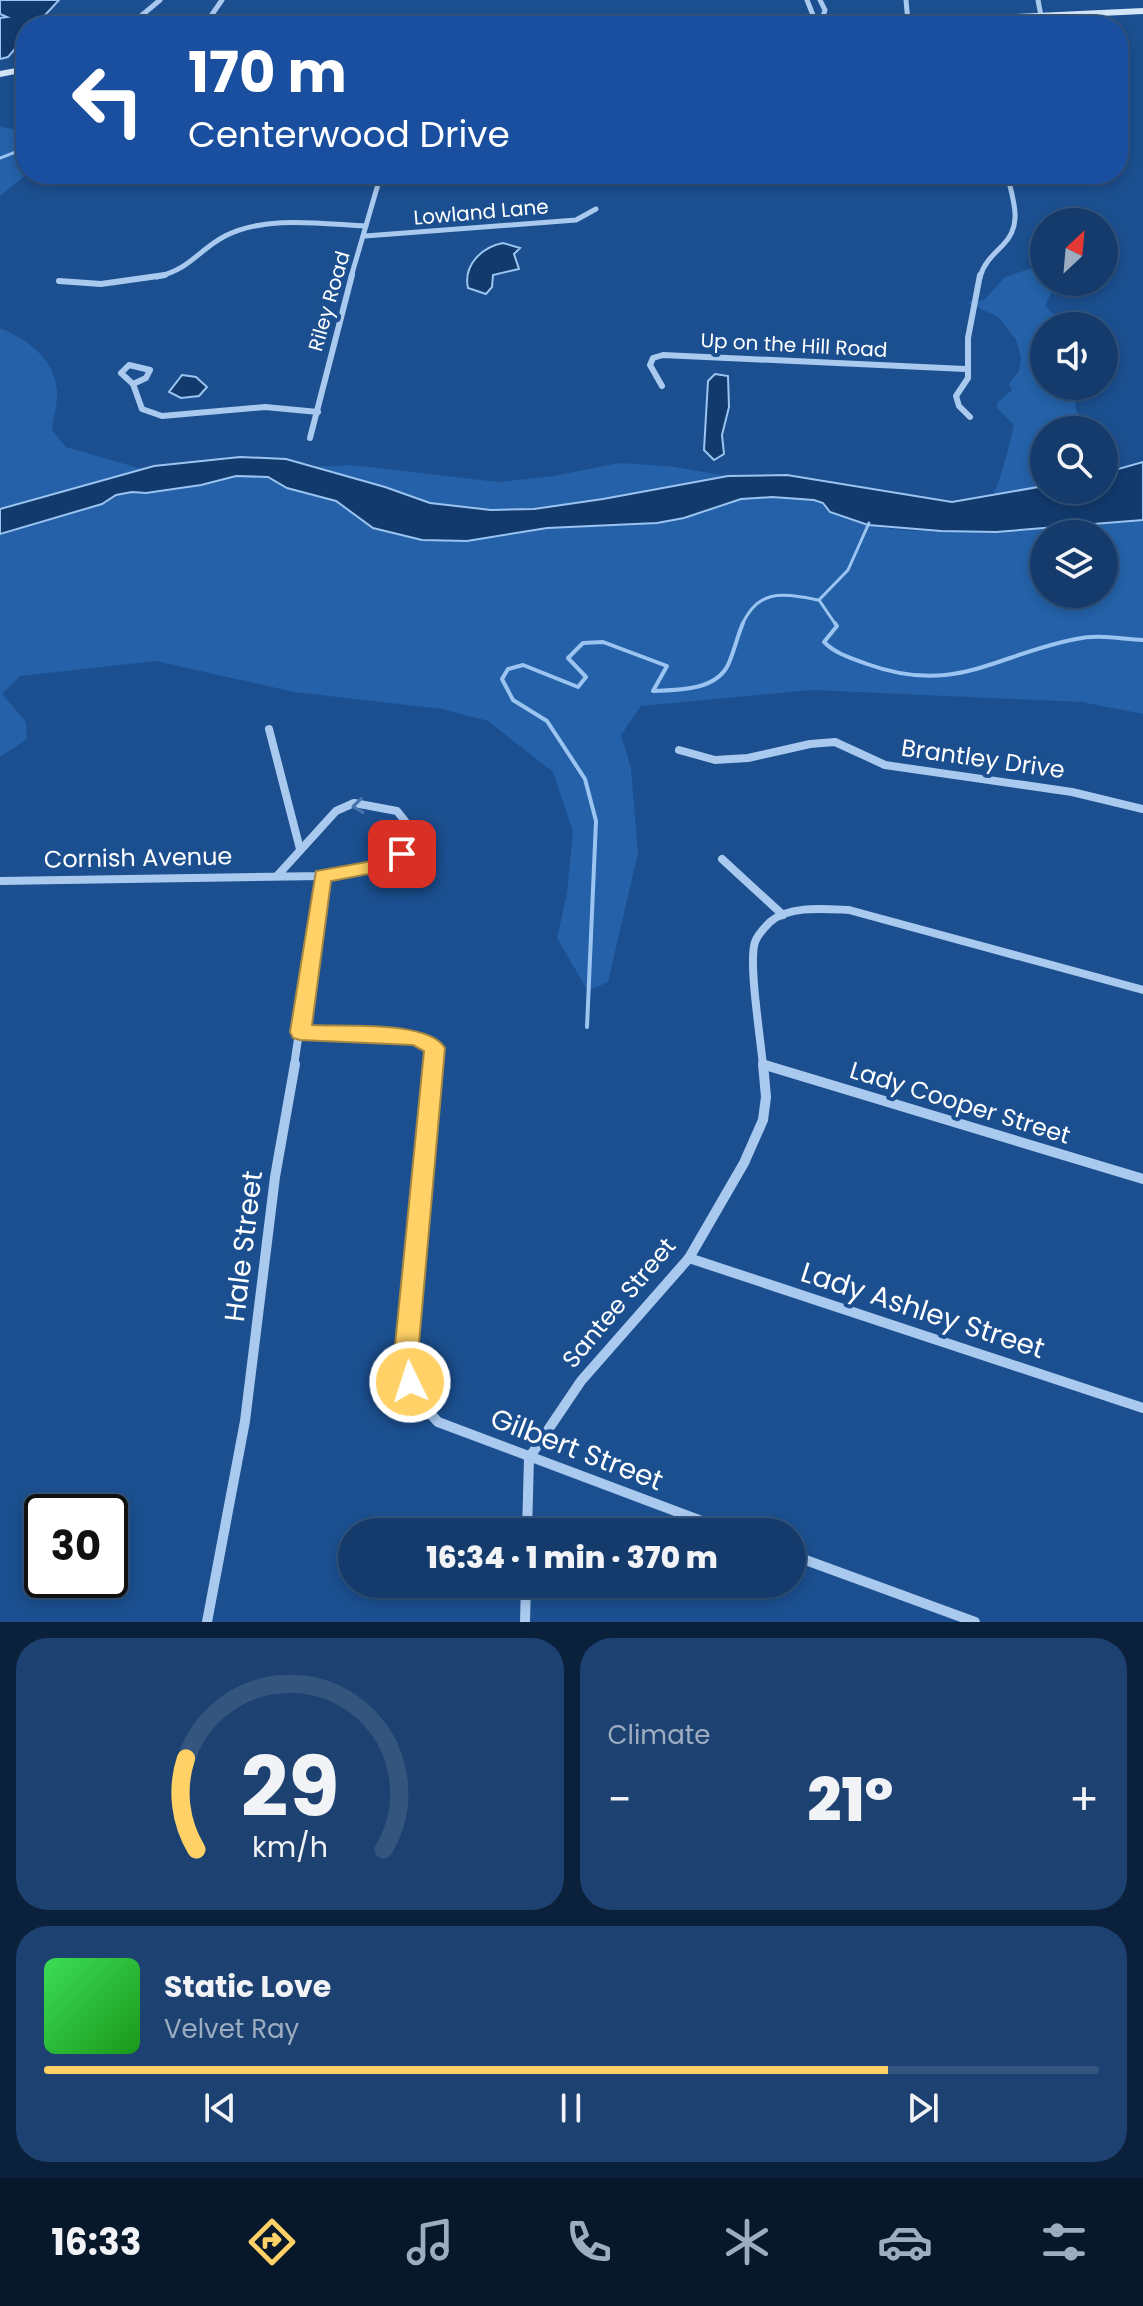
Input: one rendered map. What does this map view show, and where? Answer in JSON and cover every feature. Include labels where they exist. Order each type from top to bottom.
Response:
[{"type":"street","points":[[141,16],[160,0]]},
{"type":"street","points":[[1038,0],[1041,16],[1143,11]]},
{"type":"street","name":"Riley Road","points":[[310,438],[345,298],[378,184]]},
{"type":"street","points":[[970,417],[959,406],[956,396],[968,378],[965,369],[970,316],[981,272],[984,264],[1013,232],[1016,222],[1009,184]]},
{"type":"street","name":"Lowland Lane","points":[[365,236],[576,220],[596,209]]},
{"type":"street","points":[[59,281],[70,285],[108,285],[172,274],[186,267],[209,244],[244,229],[292,224],[366,226]]},
{"type":"street","name":"Up on the Hill Road","points":[[662,386],[650,365],[653,358],[663,355],[965,369]]},
{"type":"street","points":[[133,384],[142,409],[162,416],[265,407],[318,412]]},
{"type":"street","points":[[269,729],[300,849]]},
{"type":"street","name":"Brantley Drive","points":[[679,750],[715,760],[748,758],[810,744],[835,742],[885,765],[1072,792],[1143,809]]},
{"type":"street","name":"Cornish Avenue","points":[[2,881],[322,876],[388,864],[402,854],[408,836],[405,821],[397,811],[354,803],[336,811],[277,876]]},
{"type":"street","points":[[722,859],[783,915],[814,909],[849,910],[1143,990]]},
{"type":"street","name":"Hale Street","points":[[207,1622],[245,1421],[275,1177],[322,876]]},
{"type":"street","points":[[0,891],[2,881]]},
{"type":"street","name":"Santee Street","points":[[529,1458],[581,1381],[689,1258],[744,1163],[763,1120],[766,1097],[754,965],[755,942],[771,921],[783,915]]},
{"type":"street","name":"Gilbert Street","points":[[300,1032],[417,1037],[435,1048],[405,1366],[415,1397],[438,1422],[693,1518]]},
{"type":"street","name":"Lady Cooper Street","points":[[765,1065],[1143,1179]]},
{"type":"street","name":"Lady Ashley Street","points":[[689,1258],[1143,1408]]},
{"type":"street","points":[[527,1518],[529,1458]]},
{"type":"street","points":[[806,1560],[975,1622]]},
{"type":"street","points":[[525,1622],[526,1598]]},
{"type":"shaded area","points":[[0,0],[59,0],[44,16],[16,16],[16,48],[8,57],[0,59],[0,18],[7,17],[0,14]]},
{"type":"shaded area","points":[[0,127],[16,129],[16,183],[0,196]]},
{"type":"shaded area","points":[[503,243],[520,248],[514,254],[519,269],[493,275],[492,287],[486,294],[468,288],[468,272],[476,258],[488,248]]},
{"type":"shaded area","points":[[1030,269],[1030,296],[1050,296],[1045,306],[1051,312],[1030,312],[1030,400],[1075,400],[1080,416],[1030,416],[1030,489],[993,496],[1014,425],[997,408],[998,402],[1012,390],[1009,384],[1019,371],[1021,358],[1016,340],[998,317],[966,302],[984,300],[1005,277]]},
{"type":"shaded area","points":[[0,328],[30,345],[51,369],[57,396],[52,430],[66,447],[142,469],[194,472],[352,465],[498,482],[554,476],[619,463],[668,466],[728,476],[823,503],[846,518],[881,527],[974,532],[1030,530],[1030,608],[1118,608],[1118,522],[1143,520],[1143,714],[1082,702],[812,690],[641,706],[621,735],[631,768],[638,853],[608,982],[588,991],[557,938],[567,893],[573,831],[553,772],[488,721],[442,709],[294,692],[156,661],[20,676],[2,694],[26,722],[27,739],[0,757]]},
{"type":"shaded area","points":[[715,374],[728,376],[729,407],[722,435],[724,454],[714,460],[704,450],[708,381]]},
{"type":"shaded area","points":[[182,375],[196,377],[207,387],[199,396],[181,398],[169,392]]},
{"type":"shaded area","points":[[240,457],[286,459],[430,503],[491,510],[534,509],[728,476],[787,475],[952,502],[1030,488],[1030,504],[1118,504],[1118,469],[1143,462],[1143,520],[1030,520],[1030,529],[941,531],[868,525],[830,512],[823,503],[814,500],[772,497],[741,499],[684,518],[657,523],[547,528],[467,541],[422,540],[373,528],[336,501],[287,488],[268,477],[236,476],[201,485],[116,495],[102,504],[0,534],[0,509],[154,466]]},
{"type":"waterway","points":[[0,158],[16,152]]},
{"type":"waterway","points":[[819,600],[848,570],[869,523]]},
{"type":"waterway","points":[[743,624],[756,604],[774,596],[819,600]]},
{"type":"waterway","points":[[819,600],[836,625]]},
{"type":"waterway","points":[[835,623],[837,626],[824,642],[839,653],[898,673],[926,676],[974,670],[1047,646],[1085,638],[1143,640]]},
{"type":"waterway","points":[[587,1027],[596,821],[585,779],[547,721],[513,700],[502,679],[508,669],[523,665],[578,687],[586,677],[568,658],[583,643],[603,642],[667,666],[653,691],[695,687],[722,674],[743,624]]},
{"type":"route","points":[[402,854],[388,864],[322,876],[300,1032],[417,1037],[435,1048],[405,1366],[410,1382]]}]
